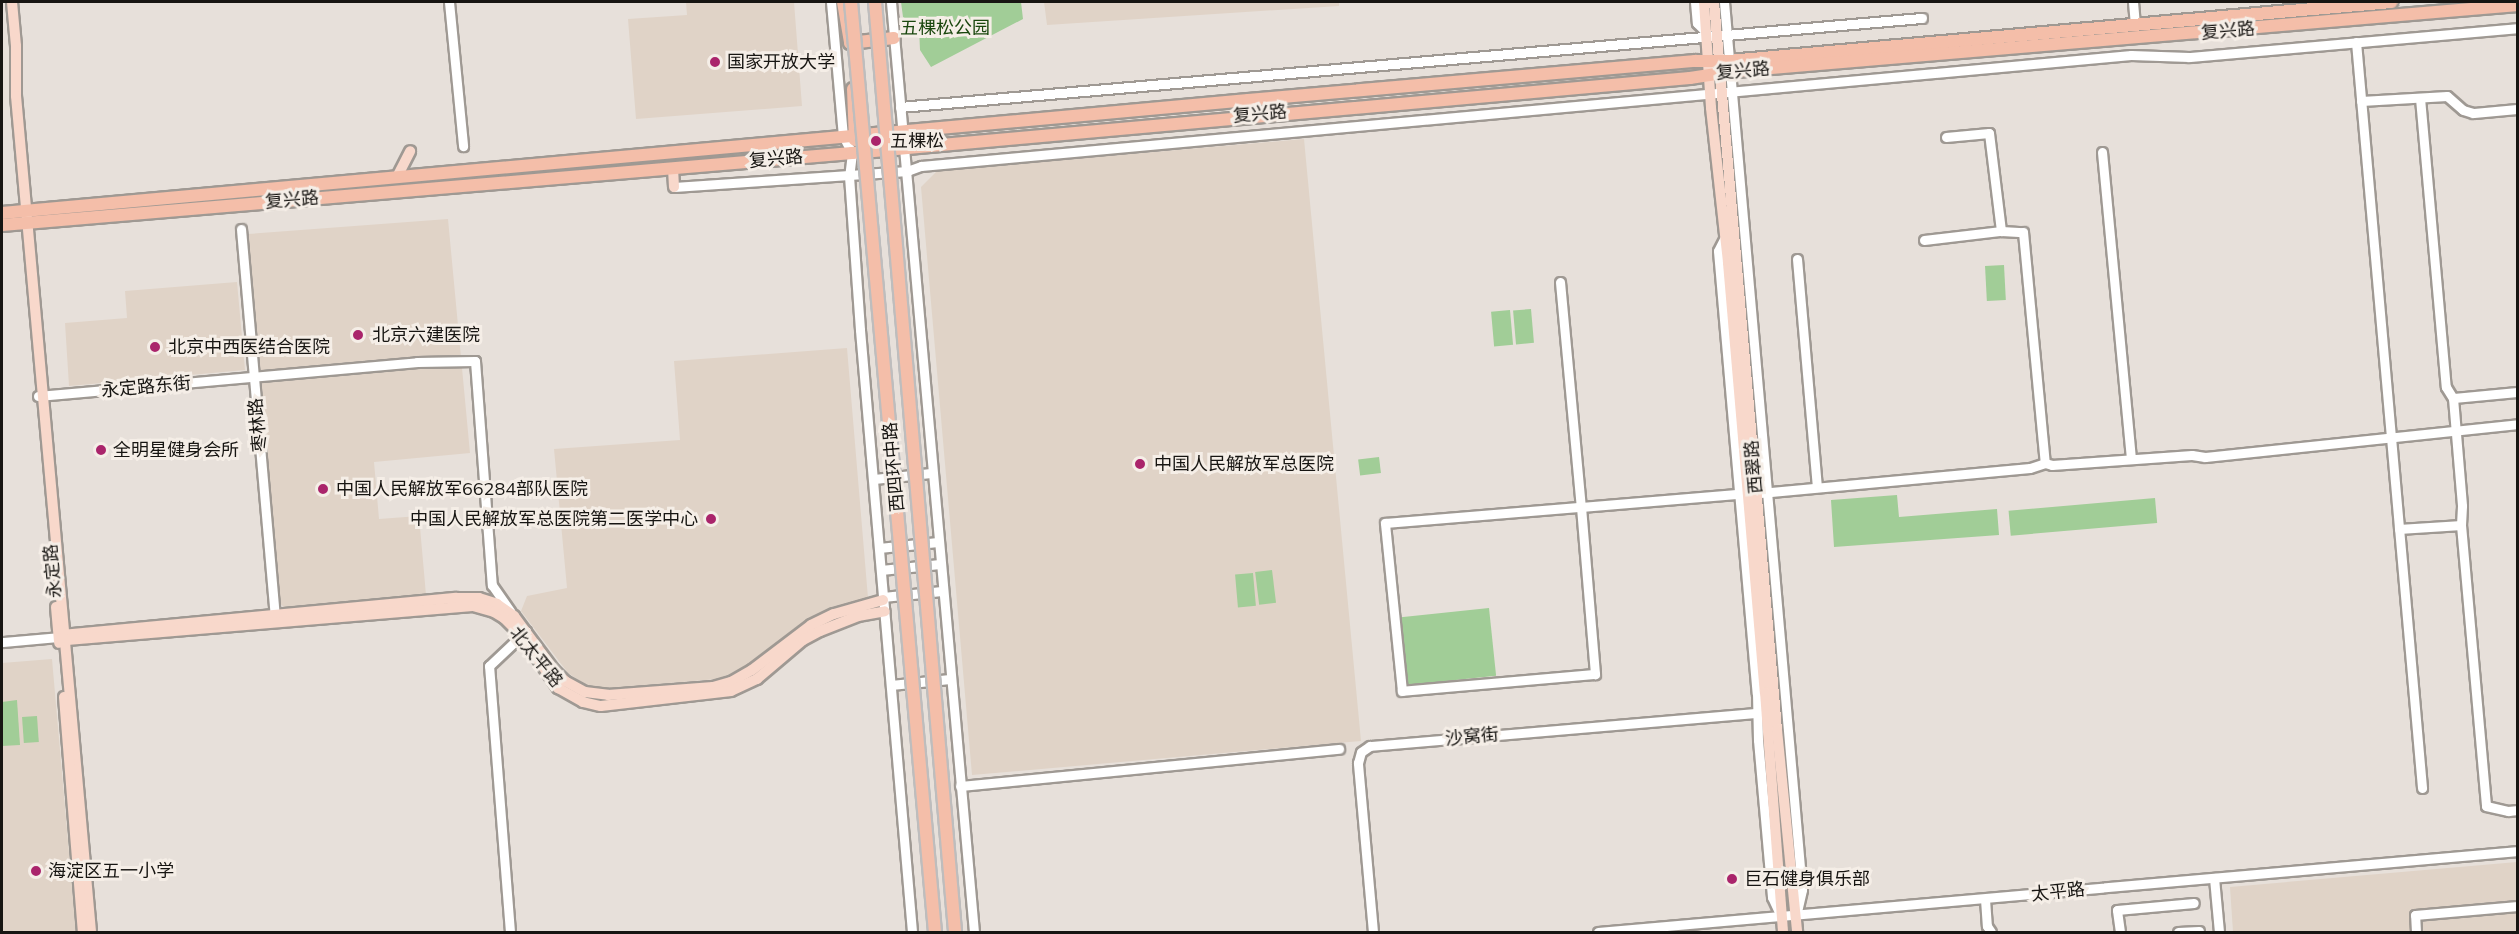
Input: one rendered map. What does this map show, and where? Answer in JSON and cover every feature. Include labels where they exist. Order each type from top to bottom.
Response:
[{"type":"highway","points":[[843,2],[850,43],[849,136],[852,153]]},
{"type":"highway","name":"西四环中路","points":[[851,2],[934,933]]},
{"type":"highway","name":"西四环中路","points":[[875,2],[954,933]]},
{"type":"highway","name":"复兴路","points":[[2,213],[26,219],[852,153],[1690,78],[1720,67],[2135,24],[2391,2]]},
{"type":"highway","name":"复兴路","points":[[2,225],[26,219],[397,177],[903,130],[1660,64],[1720,67],[2517,5]]},
{"type":"highway","points":[[850,43],[894,39]]},
{"type":"main road","name":"永定路","points":[[12,2],[16,46],[16,96],[41,396],[91,933]]},
{"type":"main road","name":"西翠路","points":[[1704,2],[1715,36]]},
{"type":"main road","name":"西翠路","points":[[1714,2],[1715,36],[1720,67],[1724,239],[1797,933]]},
{"type":"main road","name":"西翠路","points":[[1721,92],[1752,493],[1761,712],[1783,933]]},
{"type":"main road","points":[[397,177],[410,151]]},
{"type":"main road","points":[[673,168],[674,187]]},
{"type":"main road","name":"北太平路","points":[[64,637],[275,618],[468,597],[497,604],[514,616],[558,688],[583,702],[601,706],[731,691],[757,679],[803,640],[884,603]]},
{"type":"main road","name":"北太平路","points":[[275,618],[473,606],[494,612],[524,633]]},
{"type":"main road","name":"永定路","points":[[64,637],[83,933]]},
{"type":"street","points":[[449,2],[463,146]]},
{"type":"street","points":[[831,2],[849,136]]},
{"type":"street","points":[[891,2],[904,148]]},
{"type":"street","points":[[1695,2],[1697,23],[1715,36],[1724,2]]},
{"type":"street","points":[[2133,2],[2135,24]]},
{"type":"street","name":"复兴路","points":[[900,107],[1922,18]]},
{"type":"street","name":"复兴路","points":[[674,187],[831,174],[849,176],[907,171],[921,166],[2131,56],[2189,57],[2517,28]]},
{"type":"street","points":[[2356,42],[2422,788]]},
{"type":"street","points":[[1720,67],[1721,92]]},
{"type":"street","points":[[2361,101],[2447,96],[2463,110],[2473,113],[2517,109]]},
{"type":"street","points":[[2420,98],[2446,387],[2453,398],[2456,430],[2462,506],[2461,525],[2486,806],[2508,811],[2517,810]]},
{"type":"street","points":[[1946,137],[1989,133],[2001,231]]},
{"type":"street","name":"西四环中路","points":[[904,148],[931,473],[974,933]]},
{"type":"street","points":[[2102,152],[2131,458]]},
{"type":"street","name":"西四环中路","points":[[852,153],[849,176],[860,330],[912,933]]},
{"type":"street","name":"枣林路","points":[[241,229],[275,618]]},
{"type":"street","points":[[1924,240],[2001,231],[2022,232],[2045,463]]},
{"type":"street","points":[[1797,259],[1817,487]]},
{"type":"street","points":[[1560,282],[1581,507],[1595,674],[1402,691],[1385,523],[1581,507],[1752,493],[2030,468],[2045,463],[2052,465],[2131,458],[2205,456],[2517,424]]},
{"type":"street","name":"永定路东街","points":[[41,396],[417,362],[475,361],[492,585],[514,616]]},
{"type":"street","points":[[2453,398],[2517,392]]},
{"type":"street","points":[[874,479],[931,473]]},
{"type":"street","points":[[2399,529],[2461,525]]},
{"type":"street","points":[[879,548],[938,542]]},
{"type":"street","points":[[881,570],[940,564]]},
{"type":"street","points":[[884,603],[942,591]]},
{"type":"street","points":[[510,933],[489,666],[524,633]]},
{"type":"street","name":"北太平路","points":[[2,642],[64,637]]},
{"type":"street","points":[[891,685],[950,679]]},
{"type":"street","name":"沙窝街","points":[[1373,933],[1358,763],[1361,752],[1370,746],[1761,712]]},
{"type":"street","points":[[960,786],[1339,749]]},
{"type":"street","name":"太平路","points":[[1598,933],[2517,851]]},
{"type":"street","points":[[2214,878],[2219,933]]},
{"type":"street","points":[[1986,899],[1986,930]]},
{"type":"street","points":[[2120,933],[2117,910],[2194,903]]},
{"type":"street","points":[[2416,933],[2415,915],[2517,906]]},
{"type":"street","points":[[2178,933],[2199,931]]},
{"type":"shaded area","name":"国家开放大学","points":[[686,2],[794,2],[802,106],[636,119],[628,19],[687,15]]},
{"type":"shaded area","points":[[1044,2],[1339,2],[1339,6],[1047,25]]},
{"type":"shaded area","name":"中国人民解放军总医院","points":[[1304,139],[1361,741],[972,775],[921,187],[937,171]]},
{"type":"shaded area","points":[[448,219],[470,453],[374,462],[379,519],[419,516],[426,595],[284,607],[279,603],[248,234]]},
{"type":"shaded area","name":"北京中西医结合医院","points":[[237,282],[245,370],[69,386],[65,323],[127,318],[125,291]]},
{"type":"shaded area","name":"中国人民解放军总医院第二医学中心","points":[[847,348],[868,598],[801,626],[746,668],[717,679],[602,689],[588,686],[568,673],[521,611],[527,596],[567,588],[554,449],[680,440],[674,361]]},
{"type":"shaded area","points":[[52,659],[76,932],[2,932],[2,663]]},
{"type":"shaded area","points":[[2517,862],[2517,932],[2233,932],[2230,887]]},
{"type":"green space","name":"五棵松公园","points":[[901,2],[1021,2],[1023,19],[931,67],[920,50],[919,27],[903,17]]},
{"type":"green space","points":[[2004,265],[2006,300],[1987,301],[1985,266]]},
{"type":"green space","points":[[1531,309],[1534,343],[1516,344],[1513,311]]},
{"type":"green space","points":[[1510,310],[1513,345],[1494,347],[1491,312]]},
{"type":"green space","points":[[1379,457],[1381,473],[1360,475],[1358,460]]},
{"type":"green space","points":[[1897,495],[1899,517],[1997,509],[1999,535],[1834,547],[1831,500]]},
{"type":"green space","points":[[2155,498],[2157,523],[2011,536],[2009,511]]},
{"type":"green space","points":[[1272,570],[1276,603],[1259,605],[1255,572]]},
{"type":"green space","points":[[1253,573],[1256,606],[1238,607],[1235,575]]},
{"type":"green space","points":[[1489,608],[1496,676],[1406,685],[1398,618]]},
{"type":"green space","points":[[17,700],[20,745],[2,746],[2,702]]},
{"type":"green space","points":[[37,716],[39,742],[24,743],[22,717]]},
{"type":"place","name":"国家开放大学","points":[[715,62]]},
{"type":"place","name":"五棵松","points":[[876,141]]},
{"type":"place","name":"北京六建医院","points":[[358,335]]},
{"type":"place","name":"北京中西医结合医院","points":[[155,347]]},
{"type":"place","name":"全明星健身会所","points":[[101,450]]},
{"type":"place","name":"中国人民解放军总医院","points":[[1140,464]]},
{"type":"place","name":"中国人民解放军66284部队医院","points":[[323,489]]},
{"type":"place","name":"中国人民解放军总医院第二医学中心","points":[[711,519]]},
{"type":"place","name":"海淀区五一小学","points":[[36,871]]},
{"type":"place","name":"巨石健身俱乐部","points":[[1732,879]]}]
